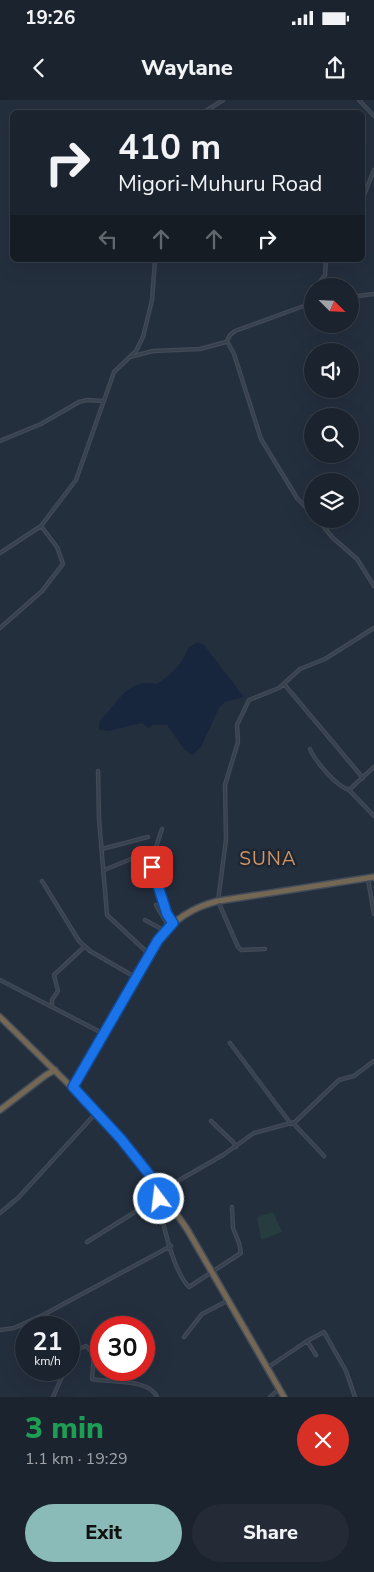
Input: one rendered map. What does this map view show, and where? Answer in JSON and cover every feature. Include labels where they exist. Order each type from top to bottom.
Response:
[{"type":"highway","points":[[73,1087],[150,954],[169,927],[191,910],[218,901],[374,877]]},
{"type":"highway","points":[[0,1017],[73,1087],[139,1160],[212,1273],[284,1397]]},
{"type":"highway","points":[[0,1110],[53,1069]]},
{"type":"street","points":[[207,110],[223,100]]},
{"type":"street","points":[[360,100],[374,116]]},
{"type":"street","points":[[365,192],[374,170]]},
{"type":"street","points":[[0,553],[41,526],[76,480],[114,372],[136,351],[143,337],[152,294],[155,262]]},
{"type":"street","points":[[323,278],[325,275],[326,262]]},
{"type":"street","points":[[359,296],[374,294]]},
{"type":"street","points":[[227,342],[230,335],[235,331],[304,306]]},
{"type":"street","points":[[128,358],[153,351],[193,350],[227,342]]},
{"type":"street","points":[[227,342],[234,354],[261,439],[297,498],[304,505]]},
{"type":"street","points":[[0,441],[41,424],[79,402],[103,401]]},
{"type":"street","points":[[0,628],[42,591],[63,564],[57,547],[41,526]]},
{"type":"street","points":[[325,528],[333,538],[358,558],[374,586]]},
{"type":"street","points":[[265,949],[241,950],[238,947],[218,901],[226,840],[225,785],[238,742],[237,725],[249,700],[284,684],[300,669],[325,659],[374,628]]},
{"type":"street","points":[[284,684],[362,778]]},
{"type":"street","points":[[310,749],[331,777],[341,787],[349,790],[374,816]]},
{"type":"street","points":[[349,790],[374,768]]},
{"type":"street","points":[[98,771],[99,819],[107,915],[150,954]]},
{"type":"street","points":[[162,829],[151,862],[167,914],[169,927]]},
{"type":"street","points":[[102,849],[148,837]]},
{"type":"street","points":[[104,870],[141,855]]},
{"type":"street","points":[[368,878],[374,914]]},
{"type":"street","points":[[42,881],[72,933],[84,947],[137,978]]},
{"type":"street","points":[[156,905],[169,927]]},
{"type":"street","points":[[145,920],[169,927]]},
{"type":"street","points":[[47,1004],[58,990],[54,975],[84,947]]},
{"type":"street","points":[[0,980],[105,1034]]},
{"type":"street","points":[[52,1000],[52,1006]]},
{"type":"street","points":[[230,1042],[292,1123],[324,1156]]},
{"type":"street","points":[[87,1242],[161,1193],[236,1147],[254,1133],[292,1123],[339,1080],[354,1076],[374,1061]]},
{"type":"street","points":[[0,1213],[18,1198],[97,1112]]},
{"type":"street","points":[[211,1121],[236,1147]]},
{"type":"street","points":[[161,1193],[159,1208],[180,1273],[188,1287],[212,1273],[241,1252],[233,1228],[232,1207]]},
{"type":"street","points":[[0,1330],[14,1328],[43,1315],[171,1246]]},
{"type":"street","points":[[184,1337],[202,1314],[228,1300]]},
{"type":"street","points":[[267,1368],[324,1332],[346,1371],[355,1397]]},
{"type":"street","points":[[307,1341],[316,1355]]},
{"type":"street","points":[[80,1348],[86,1346],[94,1354],[92,1379],[130,1382],[152,1389],[157,1397]]},
{"type":"street","points":[[54,1397],[61,1381]]},
{"type":"street","points":[[270,1397],[280,1388]]},
{"type":"green space","points":[[273,1212],[282,1232],[261,1240],[257,1217]]},
{"type":"water","points":[[198,642],[204,645],[244,697],[225,702],[219,708],[201,747],[192,755],[184,749],[167,725],[153,725],[148,728],[142,723],[108,731],[99,730],[99,722],[124,693],[138,685],[147,683],[157,684],[176,668],[188,648]]},
{"type":"district","name":"SUNA","points":[[268,858]]},
{"type":"route","points":[[152,867],[158,880],[167,914],[173,923],[158,940],[120,1009],[73,1087],[139,1160],[164,1193],[159,1199]]}]
